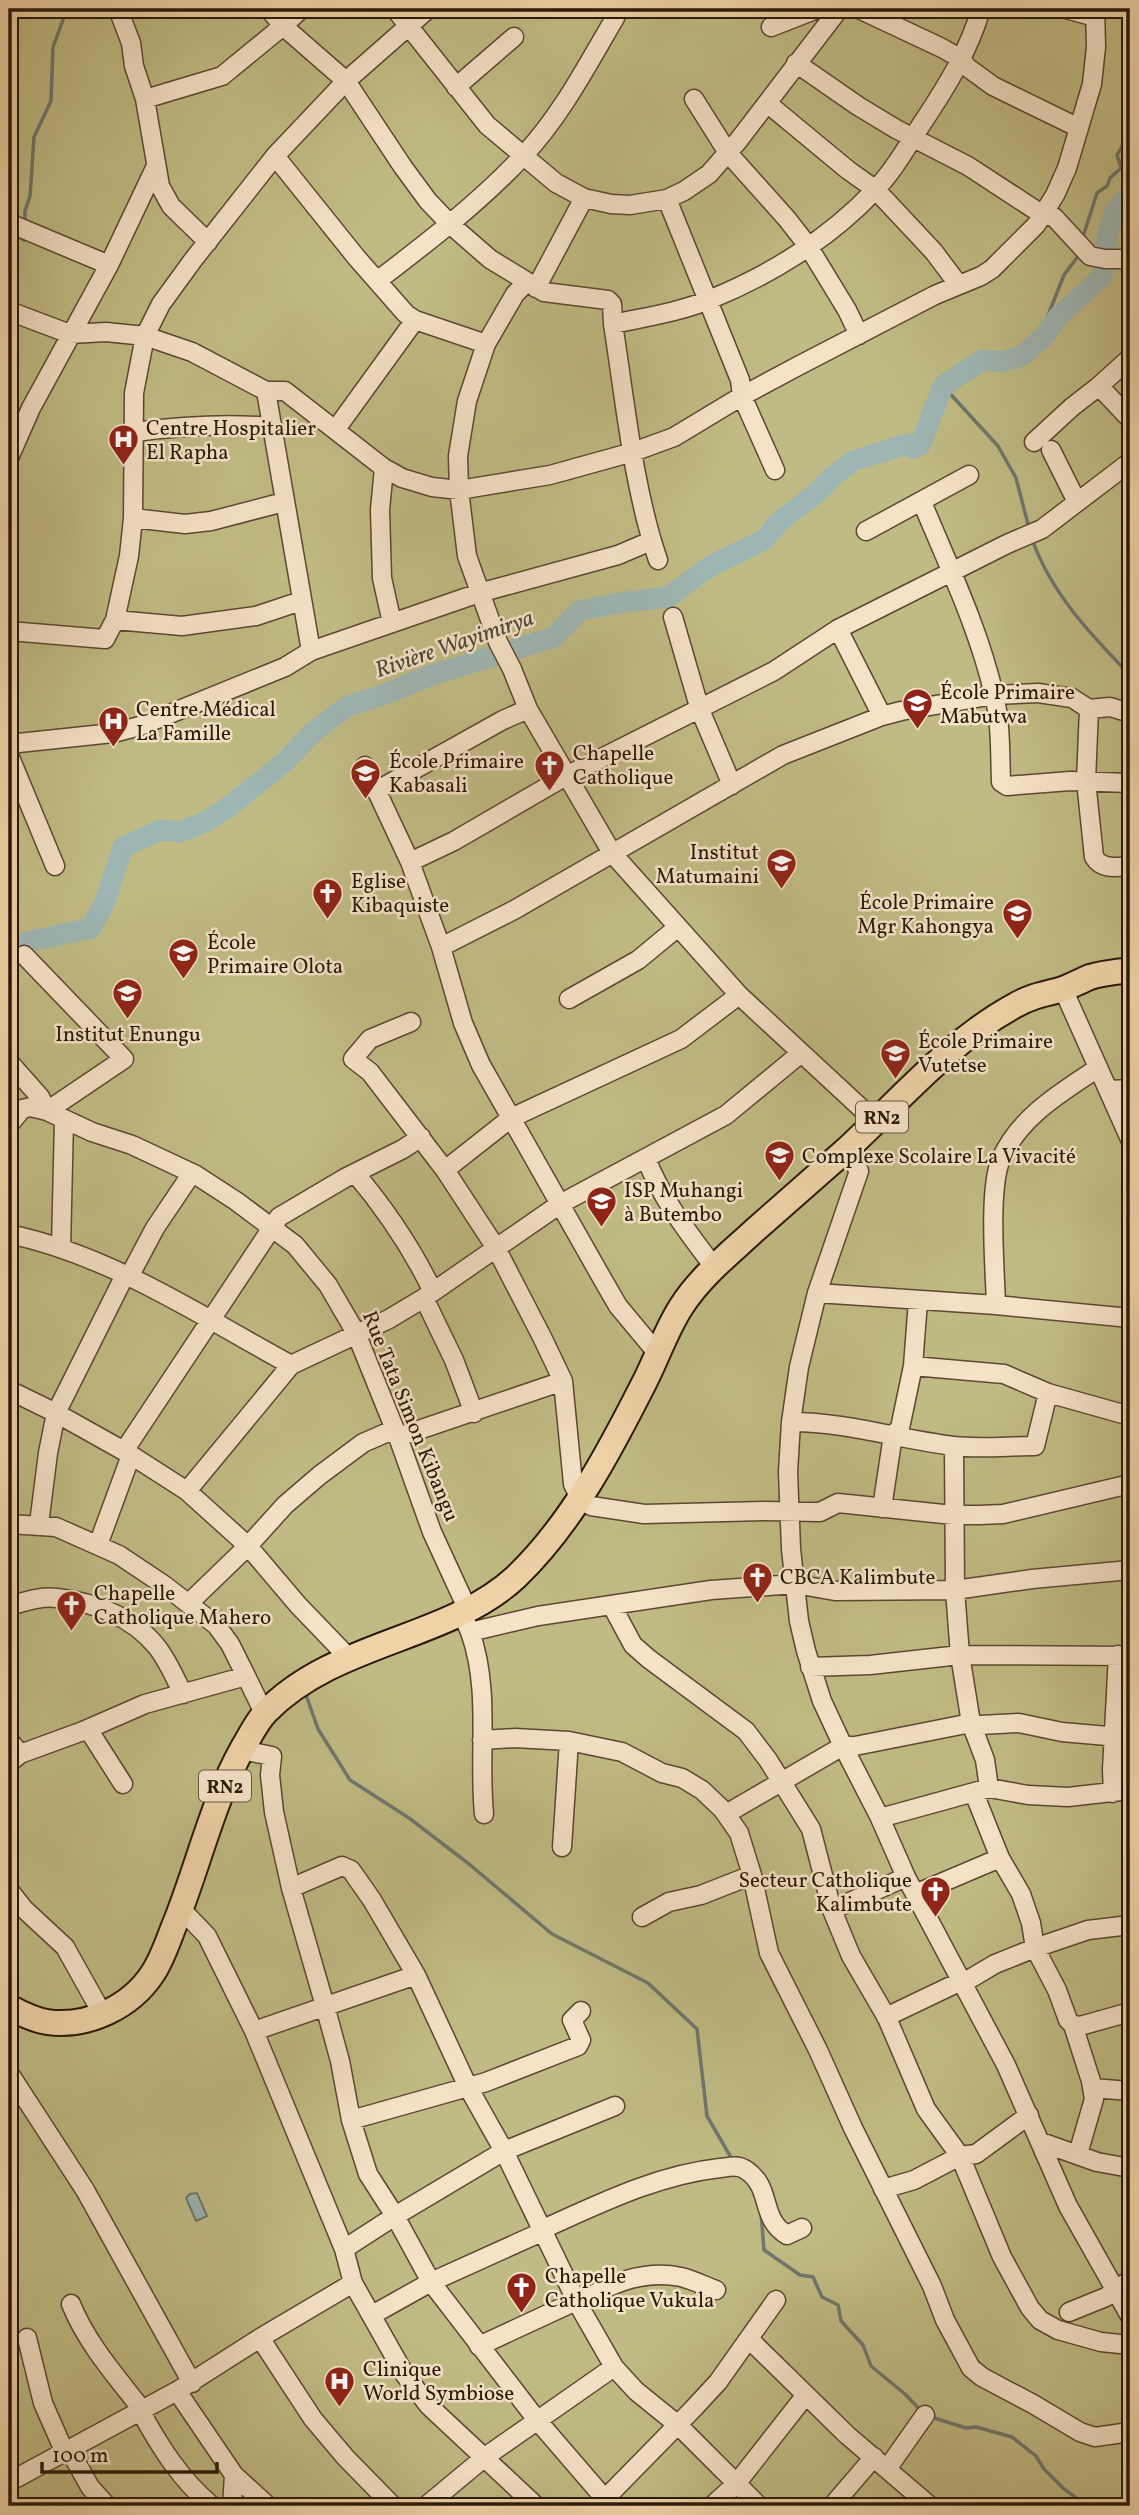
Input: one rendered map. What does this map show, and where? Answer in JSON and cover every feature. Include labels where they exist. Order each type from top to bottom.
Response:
[{"type":"highway","name":"RN2","points":[[9,2007],[45,2022],[67,2023],[103,2015],[121,2005],[152,1974],[181,1909],[229,1775],[264,1713],[302,1683],[348,1657],[466,1617],[513,1579],[542,1549],[580,1499],[637,1396],[685,1301],[714,1267],[876,1122],[945,1056],[977,1030],[1010,1007],[1034,996],[1063,989],[1091,977],[1130,970]]},
{"type":"street","points":[[118,9],[131,43],[134,66],[145,99],[159,186],[171,206],[208,242]]},
{"type":"street","points":[[269,9],[284,26],[346,81],[428,201],[450,225],[489,259],[544,292],[608,300],[612,304],[633,452],[651,541],[658,560]]},
{"type":"street","points":[[145,99],[222,76],[301,9]]},
{"type":"street","points":[[395,9],[487,125],[556,183],[584,198],[630,205],[667,199],[709,174],[839,9]]},
{"type":"street","points":[[9,631],[105,639],[115,620],[129,556],[135,432],[134,393],[145,336],[161,304],[275,156],[346,81],[428,9]]},
{"type":"street","points":[[771,27],[817,9]]},
{"type":"street","points":[[859,9],[961,59],[992,86],[1079,128]]},
{"type":"street","points":[[613,324],[663,314],[709,300],[742,285],[808,246],[850,215],[876,190],[944,90],[972,38],[981,9]]},
{"type":"street","points":[[9,311],[70,334],[106,332],[145,336],[191,352],[266,391],[285,391],[384,468],[402,478],[432,487],[459,490],[550,475],[633,452],[674,437],[742,396],[958,284],[981,276],[1017,247],[1043,215],[1067,168],[1092,84],[1095,64],[1095,13],[1066,9]]},
{"type":"street","points":[[377,281],[450,225],[524,156],[586,70],[616,13]]},
{"type":"street","points":[[456,88],[514,37]]},
{"type":"street","points":[[796,63],[858,106],[968,166],[1043,215],[1055,217],[1090,256],[1130,259]]},
{"type":"street","points":[[694,99],[728,153],[808,246],[859,335]]},
{"type":"street","points":[[767,103],[876,190],[934,252],[958,284]]},
{"type":"street","points":[[275,156],[393,301],[415,320],[486,344]]},
{"type":"street","points":[[9,458],[31,408],[109,265],[155,168]]},
{"type":"street","points":[[584,198],[531,286],[515,294],[486,344],[467,401],[458,456],[467,556],[498,642],[512,668],[528,709],[612,853],[739,995],[876,1122]]},
{"type":"street","points":[[667,199],[740,380],[742,396],[775,470]]},
{"type":"street","points":[[9,222],[109,265]]},
{"type":"street","points":[[336,429],[415,320]]},
{"type":"street","points":[[1034,442],[1130,358]]},
{"type":"street","points":[[1099,386],[1130,419]]},
{"type":"street","points":[[266,391],[311,651]]},
{"type":"street","points":[[135,432],[246,425],[272,427]]},
{"type":"street","points":[[1051,450],[1077,502]]},
{"type":"street","points":[[410,862],[454,841],[566,776],[774,671],[838,629],[1042,529],[1130,462]]},
{"type":"street","points":[[384,468],[380,510],[382,578],[392,623]]},
{"type":"street","points":[[866,531],[970,475]]},
{"type":"street","points":[[132,518],[185,524],[211,521],[284,502]]},
{"type":"street","points":[[922,502],[973,627],[994,695],[999,722],[1001,782],[1007,786],[1086,781],[1130,783]]},
{"type":"street","points":[[9,744],[113,733],[141,726],[285,667],[311,651],[479,593],[618,555],[651,541]]},
{"type":"street","points":[[115,620],[182,626],[256,616],[301,601]]},
{"type":"street","points":[[673,617],[700,710],[732,785]]},
{"type":"street","points":[[838,629],[882,716]]},
{"type":"street","points":[[441,947],[514,910],[783,755],[882,716],[901,710],[994,695],[1038,693],[1072,698],[1089,709],[1110,707],[1130,713]]},
{"type":"street","points":[[376,790],[528,709]]},
{"type":"street","points":[[1089,709],[1086,781],[1094,857],[1098,864],[1108,867],[1130,866]]},
{"type":"street","points":[[9,755],[55,866]]},
{"type":"street","points":[[365,766],[410,862],[441,947],[463,1023],[481,1065],[618,1306],[658,1354]]},
{"type":"street","points":[[569,999],[638,960],[678,927]]},
{"type":"street","points":[[9,1125],[22,1109],[31,1107],[47,1111],[124,1059],[24,955]]},
{"type":"street","points":[[1063,989],[1130,1139]]},
{"type":"street","points":[[445,1170],[511,1118],[681,1040],[739,995]]},
{"type":"street","points":[[411,1022],[370,1039],[353,1059],[370,1072],[421,1137],[496,1248],[563,1381],[573,1484],[580,1499],[591,1506],[644,1514],[820,1512],[838,1503],[953,1515],[1003,1514],[1130,1484]]},
{"type":"street","points":[[187,1491],[291,1365],[389,1319],[429,1295],[560,1204],[733,1110],[800,1054]]},
{"type":"street","points":[[9,1062],[40,1097],[47,1111]]},
{"type":"street","points":[[996,1305],[995,1189],[1000,1160],[1034,1115],[1055,1096],[1098,1068]]},
{"type":"street","points":[[1109,1090],[1130,1089]]},
{"type":"street","name":"Rue Tata Simon Kibangu","points":[[47,1111],[92,1132],[132,1145],[192,1173],[285,1235],[314,1265],[342,1307],[356,1333],[466,1617],[481,1675],[481,1783],[484,1814]]},
{"type":"street","points":[[61,1248],[64,1120]]},
{"type":"street","points":[[98,1545],[127,1453],[209,1320],[271,1227],[279,1217],[421,1137]]},
{"type":"street","points":[[845,1150],[859,1171],[817,1293],[799,1367],[791,1422],[791,1549],[799,1621],[810,1667],[822,1701],[906,1877],[1006,2065],[1068,2206],[1123,2284],[1130,2316]]},
{"type":"street","points":[[646,1158],[656,1184],[677,1219],[714,1267]]},
{"type":"street","points":[[40,1524],[48,1453],[56,1413],[127,1276],[192,1173]]},
{"type":"street","points":[[355,1173],[400,1231],[429,1295],[474,1413]]},
{"type":"street","points":[[9,1234],[61,1248],[127,1276],[291,1365]]},
{"type":"street","points":[[817,1293],[996,1305],[1130,1318]]},
{"type":"street","points":[[882,1508],[893,1434],[900,1428],[913,1366],[919,1301]]},
{"type":"street","points":[[913,1366],[1004,1374],[1048,1393],[1130,1416]]},
{"type":"street","points":[[189,1604],[285,1505],[363,1443],[474,1413],[563,1381]]},
{"type":"street","points":[[9,1390],[127,1453],[187,1491],[248,1546],[298,1605],[348,1657]]},
{"type":"street","points":[[791,1422],[822,1422],[954,1446],[1035,1446],[1048,1393]]},
{"type":"street","points":[[954,1446],[955,1590],[960,1655],[971,1723],[985,1760],[982,1791],[1000,1858],[1021,1894],[1031,1923],[1035,1948],[1057,1990],[1068,2020],[1073,2025],[1092,2088],[1094,2099],[1078,2154]]},
{"type":"street","points":[[9,1524],[56,1527],[119,1555],[164,1584],[216,1625],[230,1644],[264,1713]]},
{"type":"street","points":[[466,1617],[538,1616],[710,1590],[795,1584],[835,1591],[955,1590],[1032,1578],[1130,1570]]},
{"type":"street","points":[[9,1606],[55,1597],[99,1607],[115,1614],[139,1630],[156,1646],[184,1694]]},
{"type":"street","points":[[612,1606],[633,1645],[649,1660],[746,1731],[811,1829],[832,1910],[851,1956],[886,2017],[926,2109],[960,2156],[1002,2257],[1030,2308],[1040,2320],[1058,2330],[1101,2342],[1130,2345]]},
{"type":"street","points":[[810,1667],[870,1665],[960,1655],[1124,1656],[1122,1791],[1068,1797],[982,1791],[880,1818]]},
{"type":"street","points":[[9,1740],[15,1759],[145,1703],[246,1676]]},
{"type":"street","points":[[726,1814],[843,1746],[855,1746],[971,1723],[1019,1723],[1062,1732],[1122,1737]]},
{"type":"street","points":[[88,1728],[123,1784]]},
{"type":"street","points":[[482,1740],[515,1738],[569,1741],[622,1752],[662,1773],[682,1778],[702,1790],[726,1814],[739,1833],[752,1875],[769,1953],[932,2286],[945,2320],[971,2368],[982,2377],[1080,2432],[1095,2437],[1130,2432]]},
{"type":"street","points":[[562,1847],[569,1741]]},
{"type":"street","points":[[241,1750],[272,1756],[270,1775],[274,1812],[291,1888],[340,2061],[351,2120],[368,2174],[395,2216],[431,2282],[601,2502],[718,2382],[776,2300]]},
{"type":"street","points":[[915,1894],[1000,1858]]},
{"type":"street","points":[[291,1888],[342,1866],[351,1870],[416,1975],[468,2087],[505,2151],[577,2303],[614,2367],[636,2391],[678,2425],[759,2506]]},
{"type":"street","points":[[642,1917],[669,1902],[701,1895],[752,1875]]},
{"type":"street","points":[[832,1910],[906,1877]]},
{"type":"street","points":[[9,1889],[24,1909],[65,1947],[103,2015]]},
{"type":"street","points":[[181,1909],[206,1936],[254,2031],[344,2249],[353,2283],[405,2375],[429,2406],[536,2506]]},
{"type":"street","points":[[886,2017],[1035,1948],[1088,1930],[1130,1925]]},
{"type":"street","points":[[254,2031],[416,1975]]},
{"type":"street","points":[[351,2120],[468,2087],[578,2046],[581,2040],[572,2020],[581,2011]]},
{"type":"street","points":[[1073,2025],[1080,2026],[1130,2012]]},
{"type":"street","points":[[9,2073],[85,2190],[185,2387],[234,2475],[268,2506]]},
{"type":"street","points":[[1092,2088],[1130,2091]]},
{"type":"street","points":[[344,2249],[505,2151],[615,2106]]},
{"type":"street","points":[[883,2189],[914,2180],[960,2156],[976,2154],[1029,2115]]},
{"type":"street","points":[[1041,2142],[1097,2162],[1130,2168]]},
{"type":"street","points":[[372,2315],[431,2282],[592,2206],[641,2186],[704,2170],[736,2166],[745,2168],[757,2179],[765,2193],[767,2212],[780,2231],[787,2235],[802,2228]]},
{"type":"street","points":[[479,2346],[577,2303],[607,2286],[636,2277],[682,2277],[716,2290]]},
{"type":"street","points":[[9,2482],[185,2387],[260,2338],[353,2283]]},
{"type":"street","points":[[1069,2312],[1105,2297],[1123,2284]]},
{"type":"street","points":[[71,2304],[77,2319],[142,2411],[174,2467],[212,2506]]},
{"type":"street","points":[[27,2338],[43,2403],[67,2452],[90,2487],[107,2506]]},
{"type":"street","points":[[260,2338],[313,2419],[346,2458],[393,2506]]},
{"type":"street","points":[[750,2340],[804,2396],[930,2506]]},
{"type":"street","points":[[426,2506],[485,2457],[614,2367]]},
{"type":"street","points":[[712,2506],[736,2484],[804,2396]]},
{"type":"street","points":[[832,2506],[881,2463],[925,2415]]},
{"type":"street","points":[[232,2506],[234,2475]]},
{"type":"shaded area","points":[[9,9],[1130,9],[1130,2506],[9,2506]]},
{"type":"water","points":[[197,2193],[207,2216],[196,2221],[186,2198]]},
{"type":"waterway","points":[[25,223],[25,211],[30,196],[34,137],[51,101],[53,47],[67,9]]},
{"type":"waterway","points":[[1082,240],[1097,193],[1107,186],[1110,178],[1121,168],[1117,155],[1123,145],[1130,143]]},
{"type":"waterway","name":"Rivière Wayimirya","points":[[9,946],[91,928],[104,904],[123,847],[161,830],[180,832],[205,822],[285,762],[312,733],[346,707],[426,677],[554,637],[579,611],[668,597],[712,565],[764,540],[780,521],[853,461],[907,444],[913,448],[920,445],[943,386],[982,360],[1002,362],[1021,356],[1042,339],[1058,317],[1102,277],[1111,222],[1130,195]]},
{"type":"waterway","points":[[12,233],[24,240],[24,237]]},
{"type":"waterway","points":[[1034,345],[1064,275],[1079,255]]},
{"type":"waterway","points":[[943,386],[998,446],[1016,478],[1029,528]]},
{"type":"waterway","points":[[1032,539],[1061,595],[1087,629],[1130,675]]},
{"type":"waterway","points":[[305,1692],[318,1729],[350,1780],[409,1818],[552,1934],[648,1983],[697,2029],[707,2116],[733,2161]]},
{"type":"waterway","points":[[761,2212],[764,2250],[800,2275],[813,2277],[822,2297],[838,2305],[841,2321],[863,2345],[871,2366],[922,2412]]},
{"type":"waterway","points":[[928,2416],[966,2428],[976,2427],[1012,2437],[1036,2456],[1044,2469],[1063,2488],[1087,2506]]},
{"type":"place","name":"Centre Hospitalier El Rapha","points":[[123,467]]},
{"type":"place","name":"École Primaire Mabutwa","points":[[917,731]]},
{"type":"place","name":"Centre Médical La Famille","points":[[113,748]]},
{"type":"place","name":"Chapelle Catholique","points":[[550,792]]},
{"type":"place","name":"École Primaire Kabasali","points":[[366,800]]},
{"type":"place","name":"Institut Matumaini","points":[[782,891]]},
{"type":"place","name":"Eglise Kibaquiste","points":[[328,920]]},
{"type":"place","name":"École Primaire Mgr Kahongya","points":[[1017,941]]},
{"type":"place","name":"École Primaire Olota","points":[[184,981]]},
{"type":"place","name":"Institut Enungu","points":[[128,1021]]},
{"type":"place","name":"École Primaire Vutetse","points":[[895,1080]]},
{"type":"place","name":"Complexe Scolaire La Vivacité","points":[[779,1183]]},
{"type":"place","name":"ISP Muhangi à Butembo","points":[[601,1229]]},
{"type":"place","name":"CBCA Kalimbute","points":[[757,1604]]},
{"type":"place","name":"Chapelle Catholique Mahero","points":[[71,1632]]},
{"type":"place","name":"Secteur Catholique Kalimbute","points":[[935,1919]]},
{"type":"place","name":"Chapelle Catholique Vukula","points":[[522,2315]]},
{"type":"place","name":"Clinique World Symbiose","points":[[340,2408]]}]
